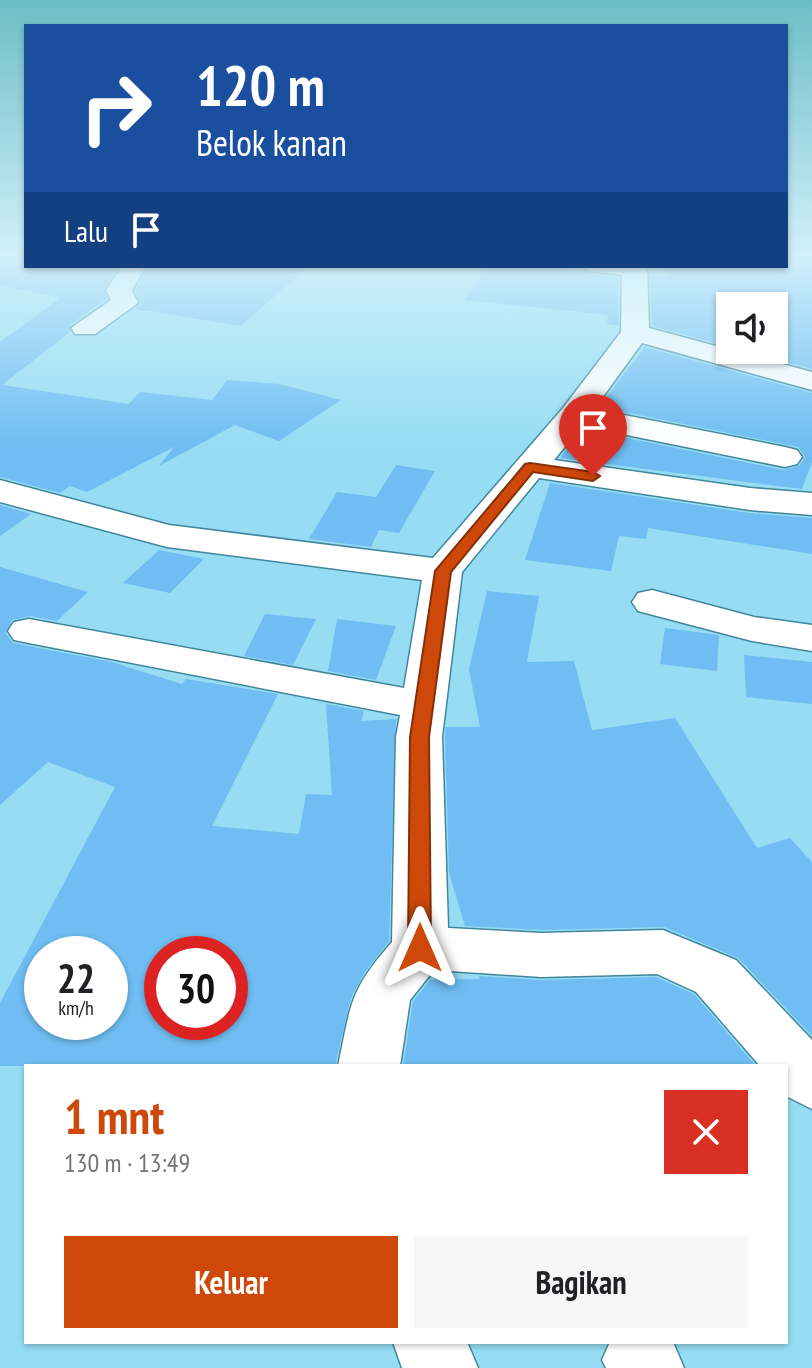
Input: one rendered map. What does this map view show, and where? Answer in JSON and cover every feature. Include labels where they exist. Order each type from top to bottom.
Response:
[{"type":"street","points":[[85,328],[106,317]]},
{"type":"street","points":[[369,1064],[382,993],[420,948],[421,705],[443,571],[574,415],[635,333],[632,317]]},
{"type":"street","points":[[635,333],[812,381]]},
{"type":"street","points":[[574,415],[785,457]]},
{"type":"street","points":[[530,467],[750,499],[812,504]]},
{"type":"street","points":[[0,491],[167,536],[443,571]]},
{"type":"street","points":[[652,602],[752,629],[812,638]]},
{"type":"street","points":[[29,631],[421,705]]},
{"type":"street","points":[[420,948],[541,955],[663,952],[716,976],[812,1082]]},
{"type":"street","points":[[431,1344],[440,1368]]},
{"type":"building","points":[[34,317],[82,317],[69,326],[70,332],[2,385],[129,404],[140,392],[212,400],[227,380],[279,384],[341,400],[279,441],[235,425],[159,466],[174,447],[87,492],[70,486],[60,493],[0,477],[0,342]]},
{"type":"building","points":[[184,317],[251,317],[241,326]]},
{"type":"building","points":[[608,317],[618,317],[618,326],[607,324]]},
{"type":"building","points":[[652,317],[716,317],[716,343],[652,326]]},
{"type":"building","points":[[788,317],[812,317],[812,369],[788,362]]},
{"type":"building","points":[[645,347],[812,393],[812,462],[802,489],[560,458],[583,429],[784,470],[799,466],[805,457],[798,447],[599,407]]},
{"type":"building","points":[[396,465],[435,471],[399,533],[379,530],[371,547],[309,539],[337,492],[376,497]]},
{"type":"building","points":[[550,483],[750,513],[812,518],[812,554],[648,528],[646,539],[619,536],[611,571],[525,560]]},
{"type":"building","points":[[0,505],[31,514],[0,536]]},
{"type":"building","points":[[159,550],[204,559],[170,593],[123,583]]},
{"type":"building","points":[[0,567],[88,592],[57,621],[30,616],[12,620],[6,633],[13,643],[112,662],[182,684],[186,679],[278,694],[212,826],[299,834],[306,794],[332,795],[326,704],[364,711],[361,721],[396,719],[389,941],[365,972],[351,998],[335,1064],[0,1066],[0,1003],[24,958],[24,1040],[128,1040],[128,936],[36,936],[115,787],[48,762],[0,805]]},
{"type":"building","points":[[487,591],[539,596],[527,662],[574,661],[592,730],[675,718],[757,848],[790,838],[812,862],[812,1036],[738,958],[664,927],[541,930],[465,926],[449,873],[445,737],[446,727],[480,727],[469,669]]},
{"type":"building","points":[[265,614],[316,619],[293,665],[244,656]]},
{"type":"building","points":[[337,619],[396,626],[376,680],[328,671]]},
{"type":"building","points":[[665,628],[719,635],[717,671],[660,664]]},
{"type":"building","points":[[744,655],[812,662],[812,704],[746,697]]},
{"type":"building","points":[[479,976],[541,980],[656,977],[694,994],[754,1064],[403,1064],[413,1001],[430,980],[480,979]]},
{"type":"route","points":[[420,948],[419,737],[421,705],[443,571],[530,467],[593,476]]}]
